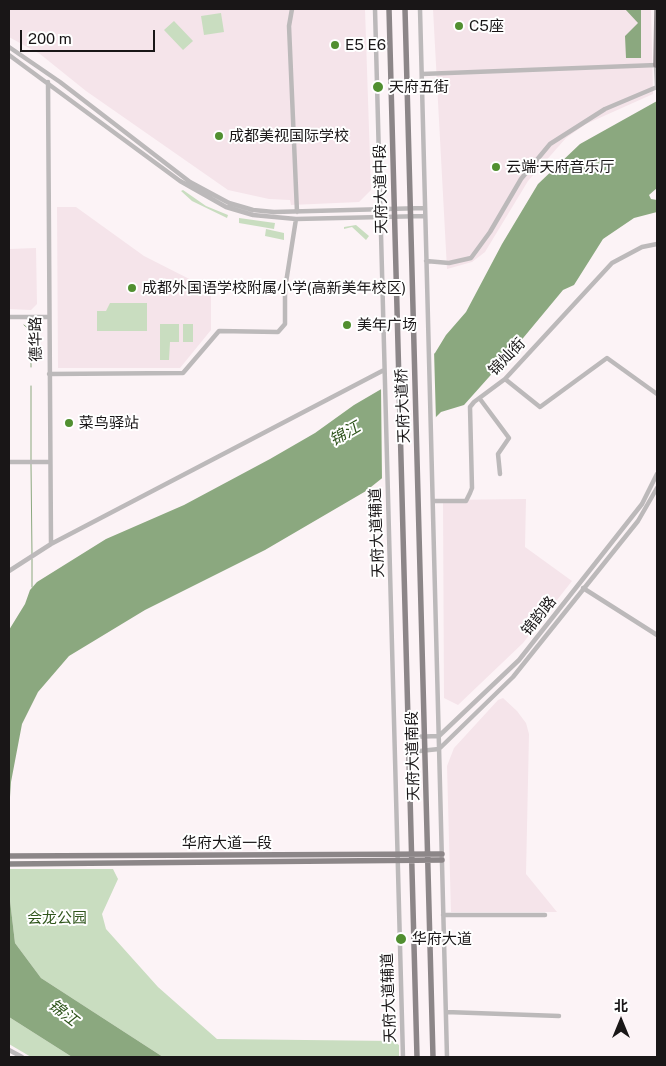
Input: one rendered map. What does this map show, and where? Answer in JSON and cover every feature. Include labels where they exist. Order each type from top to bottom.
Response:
[{"type":"main road","name":"天府大道中段","points":[[389,9],[402,473]]},
{"type":"main road","name":"天府大道中段","points":[[406,9],[414,356]]},
{"type":"main road","points":[[657,9],[657,65]]},
{"type":"main road","name":"天府大道桥","points":[[414,356],[417,455]]},
{"type":"main road","name":"天府大道南段","points":[[417,455],[433,1057]]},
{"type":"main road","name":"天府大道南段","points":[[402,473],[417,1057]]},
{"type":"main road","name":"华府大道一段","points":[[11,856],[398,854],[412,857],[428,854],[442,857]]},
{"type":"main road","points":[[12,864],[398,861],[412,857],[428,860],[442,857]]},
{"type":"street","points":[[292,9],[289,26],[297,212]]},
{"type":"street","name":"天府大道辅道","points":[[375,9],[403,1057]]},
{"type":"street","points":[[420,9],[447,1057]]},
{"type":"street","points":[[9,47],[60,82],[203,191],[253,210],[297,212],[425,208]]},
{"type":"street","points":[[9,55],[180,181],[215,202],[253,215],[296,219],[425,216]]},
{"type":"street","points":[[422,74],[657,65],[657,87],[605,109],[550,144],[521,178],[490,232],[471,258],[449,263],[426,261]]},
{"type":"street","name":"德华路","points":[[48,82],[48,318],[51,544]]},
{"type":"street","points":[[49,374],[183,373],[219,332],[278,332],[285,324],[285,289],[296,219]]},
{"type":"street","name":"锦灿街","points":[[432,501],[466,501],[470,493],[470,407],[505,379],[603,270],[625,254],[657,244]]},
{"type":"street","points":[[9,317],[48,318]]},
{"type":"street","points":[[505,379],[540,407],[607,358],[657,394]]},
{"type":"street","points":[[9,571],[51,544],[384,370]]},
{"type":"street","points":[[480,399],[509,438],[498,454],[500,474]]},
{"type":"street","points":[[9,462],[50,462]]},
{"type":"street","name":"锦韵路","points":[[439,736],[519,660],[580,586],[642,504],[657,474]]},
{"type":"street","name":"锦韵路","points":[[439,749],[518,671],[638,521],[657,488]]},
{"type":"street","points":[[580,586],[657,635]]},
{"type":"street","points":[[410,737],[439,736]]},
{"type":"street","points":[[410,752],[425,752],[439,749]]},
{"type":"street","points":[[443,915],[545,915]]},
{"type":"street","points":[[446,1012],[560,1016]]},
{"type":"street","points":[[9,1050],[22,1057]]},
{"type":"shaded area","points":[[9,9],[365,9],[371,190],[359,202],[291,205],[290,200],[269,199],[228,190],[86,91],[40,54],[9,37]]},
{"type":"shaded area","points":[[433,9],[651,9],[653,94],[586,124],[566,138],[528,181],[485,252],[472,262],[447,269]]},
{"type":"shaded area","name":"成都外国语学校附属小学(高新美年校区)","points":[[57,207],[76,207],[144,256],[211,290],[211,330],[180,368],[58,368]]},
{"type":"shaded area","points":[[36,248],[37,304],[31,310],[9,309],[9,249]]},
{"type":"shaded area","points":[[526,499],[525,547],[572,581],[523,643],[458,705],[444,698],[443,500]]},
{"type":"shaded area","points":[[503,698],[517,711],[526,723],[529,734],[526,874],[557,912],[451,912],[447,766],[454,748],[498,700]]},
{"type":"green space","points":[[221,13],[224,32],[204,35],[201,16]]},
{"type":"green space","points":[[174,21],[193,41],[183,50],[164,30]]},
{"type":"green space","points":[[183,190],[206,206],[228,215],[227,218],[192,201],[181,191]]},
{"type":"green space","points":[[239,218],[275,223],[274,229],[239,223]]},
{"type":"green space","points":[[356,225],[369,236],[366,240],[352,227],[344,229],[344,227]]},
{"type":"green space","points":[[266,229],[284,233],[284,240],[265,236]]},
{"type":"green space","points":[[110,303],[147,303],[147,331],[97,331],[97,311],[106,311]]},
{"type":"green space","points":[[160,324],[179,324],[179,342],[170,342],[169,360],[160,360]]},
{"type":"green space","points":[[183,324],[193,324],[193,342],[183,342]]},
{"type":"green space","name":"会龙公园","points":[[9,869],[113,869],[118,879],[102,914],[106,929],[158,987],[217,1039],[393,1041],[399,1045],[399,1057],[163,1057],[41,978],[15,943],[9,892]]},
{"type":"green space","points":[[9,1017],[72,1057],[31,1057],[9,1044]]},
{"type":"water","points":[[625,9],[641,9],[641,58],[626,58],[625,36],[638,23]]},
{"type":"water","name":"锦江","points":[[657,101],[657,188],[649,195],[651,199],[657,200],[657,212],[634,218],[603,239],[574,285],[563,290],[464,405],[441,412],[409,444],[386,475],[366,491],[265,550],[145,610],[69,656],[38,692],[22,724],[11,782],[9,812],[9,630],[25,604],[30,590],[37,582],[106,539],[184,505],[270,459],[315,433],[354,405],[407,374],[435,353],[446,335],[466,312],[502,244],[538,184],[580,144]]},
{"type":"water","name":"锦江","points":[[9,892],[15,943],[41,978],[163,1057],[72,1057],[9,1017]]},
{"type":"pier","points":[[434,350],[436,421],[411,445],[397,466],[382,481],[381,387]]},
{"type":"waterway","points":[[24,325],[30,330]]},
{"type":"waterway","points":[[31,386],[31,460]]},
{"type":"waterway","points":[[31,464],[32,555]]},
{"type":"waterway","points":[[32,559],[32,587]]},
{"type":"place","name":"C5座","points":[[459,26]]},
{"type":"place","name":"E5 E6","points":[[335,45]]},
{"type":"place","name":"天府五街","points":[[378,87]]},
{"type":"place","name":"成都美视国际学校","points":[[219,136]]},
{"type":"place","name":"云端·天府音乐厅","points":[[496,167]]},
{"type":"place","name":"成都外国语学校附属小学(高新美年校区)","points":[[132,288]]},
{"type":"place","name":"美年广场","points":[[347,325]]},
{"type":"place","name":"菜鸟驿站","points":[[69,423]]},
{"type":"place","name":"华府大道","points":[[401,939]]}]
